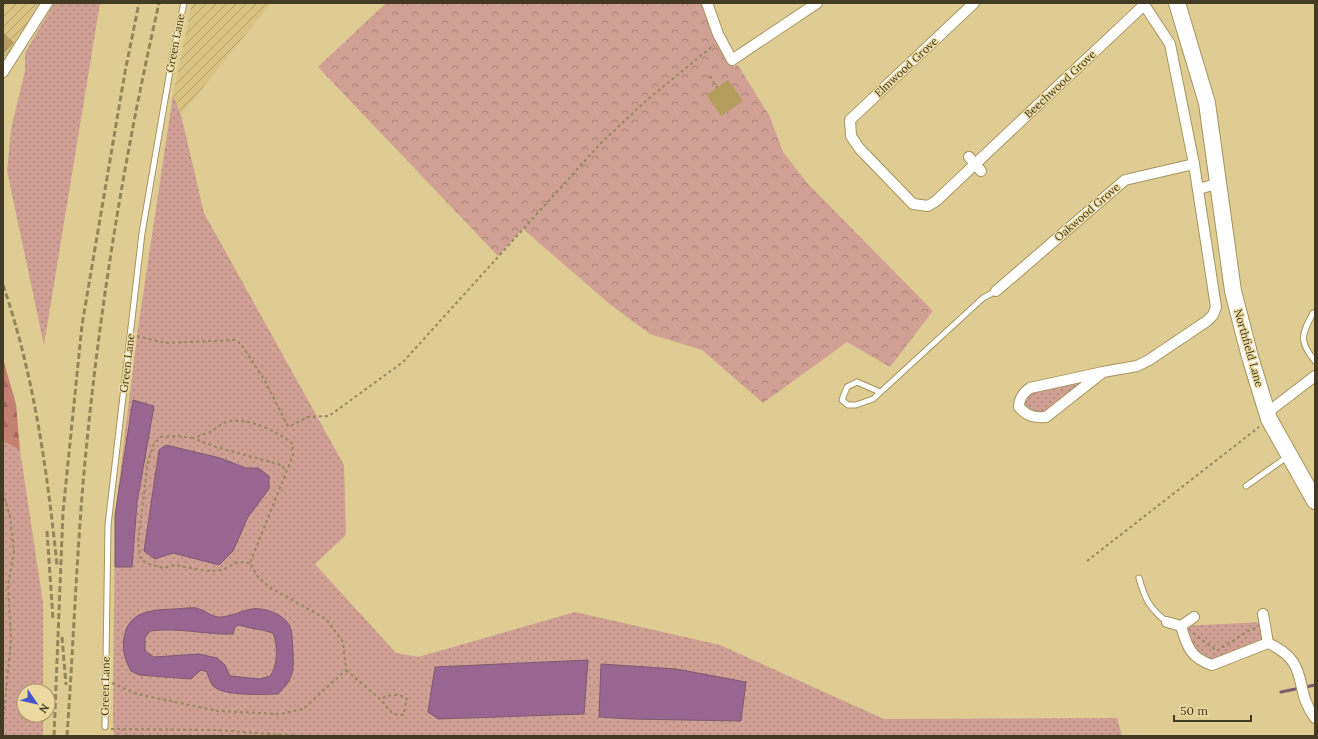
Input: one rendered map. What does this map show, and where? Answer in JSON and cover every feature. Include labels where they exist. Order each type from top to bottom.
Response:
[{"type":"highway","name":"Northfield Lane","points":[[1177,3],[1207,103],[1233,291],[1250,357],[1269,416],[1315,501]]},
{"type":"street","points":[[3,72],[47,3]]},
{"type":"street","points":[[707,3],[721,39],[732,60],[817,3]]},
{"type":"street","name":"Elmwood Grove","points":[[851,136],[850,120],[974,3]]},
{"type":"street","name":"Beechwood Grove","points":[[851,136],[859,148],[913,204],[928,206],[936,201],[1144,4]]},
{"type":"street","name":"Northfield Lane","points":[[1103,372],[1138,366],[1149,360],[1213,315],[1216,307],[1194,164],[1170,44],[1144,4]]},
{"type":"street","name":"Oakwood Grove","points":[[996,291],[1125,180],[1194,164]]},
{"type":"street","points":[[1198,189],[1217,184]]},
{"type":"street","points":[[1103,372],[1046,417],[1035,418],[1026,414],[1019,407],[1019,400],[1030,388],[1103,372]]},
{"type":"street","points":[[1269,416],[1315,376]]},
{"type":"street","points":[[1263,614],[1268,643]]},
{"type":"street","points":[[1182,629],[1194,617]]},
{"type":"street","points":[[1167,622],[1182,629]]},
{"type":"street","points":[[1182,629],[1184,638],[1195,656],[1212,665],[1268,643],[1278,647],[1290,657],[1299,670],[1303,695],[1308,709],[1315,718]]},
{"type":"lane","name":"Green Lane","points":[[105,727],[108,525],[142,233],[172,59],[184,3]]},
{"type":"lane","points":[[880,392],[857,382],[848,386],[842,400],[848,405],[856,405],[873,399],[983,298],[996,291]]},
{"type":"lane","points":[[1313,313],[1303,334],[1303,343],[1306,350],[1315,361]]},
{"type":"lane","points":[[1246,486],[1290,455]]},
{"type":"lane","points":[[1138,578],[1144,598],[1154,612],[1167,622]]},
{"type":"path","points":[[130,334],[165,343],[235,340],[241,344],[265,381],[288,426],[291,426],[306,417],[328,416],[403,362],[601,143],[648,99],[721,39]]},
{"type":"path","points":[[710,76],[717,88]]},
{"type":"path","points":[[1087,561],[1269,416]]},
{"type":"path","points":[[193,438],[211,432],[225,422],[238,420],[261,426],[283,436],[292,443],[293,455],[250,563]]},
{"type":"path","points":[[250,563],[238,562],[222,570],[207,571],[174,565],[164,568],[151,565],[141,560],[138,543],[148,461],[154,444],[161,437],[177,436],[193,438],[216,447],[278,464],[283,466],[285,472]]},
{"type":"path","points":[[3,492],[10,517],[14,551],[8,586],[11,640],[3,723]]},
{"type":"path","points":[[250,563],[258,577],[269,588],[326,619],[343,642],[346,670],[380,699],[393,714],[404,715],[407,699],[402,695],[390,694],[380,699]]},
{"type":"path","points":[[1182,629],[1191,631],[1217,651],[1251,630],[1266,627]]},
{"type":"path","points":[[105,680],[137,694],[218,711],[280,714],[303,709],[346,670]]},
{"type":"path","points":[[105,727],[115,730],[215,730],[300,736]]},
{"type":"shaded area","points":[[3,3],[39,3],[3,64]]},
{"type":"shaded area","points":[[192,3],[271,3],[181,115],[173,95]]},
{"type":"shaded area","points":[[133,400],[154,406],[137,503],[132,567],[115,567],[115,515]]},
{"type":"shaded area","points":[[166,445],[220,458],[246,468],[258,468],[269,476],[269,489],[248,517],[233,551],[219,565],[173,553],[155,559],[144,551],[159,450]]},
{"type":"shaded area","points":[[192,608],[202,610],[218,617],[251,609],[262,609],[274,612],[284,618],[291,629],[292,635],[293,670],[287,684],[278,694],[235,693],[219,690],[213,686],[207,672],[201,670],[191,679],[139,675],[131,671],[124,655],[123,643],[127,627],[132,620],[140,615],[157,610]],"holes":[[[239,625],[273,633],[276,643],[276,661],[275,667],[270,676],[260,679],[230,676],[225,665],[217,658],[199,654],[154,657],[145,651],[145,638],[150,631],[182,630],[233,634],[235,627]]]},
{"type":"shaded area","points":[[588,660],[584,714],[438,719],[428,712],[435,667]]},
{"type":"shaded area","points":[[601,664],[676,669],[746,682],[741,721],[599,717]]},
{"type":"green space","points":[[54,3],[100,3],[44,345],[7,171],[11,129],[25,71],[25,53]]},
{"type":"green space","points":[[386,3],[701,3],[712,30],[733,67],[738,65],[770,117],[783,152],[808,184],[933,311],[890,367],[847,342],[763,403],[702,350],[650,334],[612,306],[523,229],[498,256],[318,67]]},
{"type":"green space","points":[[173,95],[181,115],[204,213],[344,465],[346,535],[315,564],[396,653],[418,657],[575,612],[720,645],[884,719],[1117,718],[1122,736],[114,736],[115,515],[138,328]]},
{"type":"green space","points":[[3,359],[16,404],[20,450],[3,441]]},
{"type":"green space","points":[[1103,372],[1046,417],[1035,418],[1019,400],[1024,393]]},
{"type":"green space","points":[[3,441],[20,450],[43,603],[43,683],[16,683],[16,723],[43,723],[43,736],[3,736]]},
{"type":"green space","points":[[1264,622],[1268,643],[1204,662],[1181,626]]},
{"type":"building","points":[[3,32],[14,43],[3,54]]},
{"type":"building","points":[[728,80],[743,101],[721,116],[707,95]]},
{"type":"waterway","points":[[1281,692],[1315,685]]},
{"type":"railway","points":[[54,736],[63,512],[82,325],[125,72],[139,3]]},
{"type":"railway","points":[[67,736],[83,484],[96,363],[123,182],[159,3]]},
{"type":"railway","points":[[3,285],[23,353],[38,423],[49,494],[57,565]]},
{"type":"railway","points":[[47,531],[53,619]]},
{"type":"railway","points":[[62,637],[66,685]]}]
